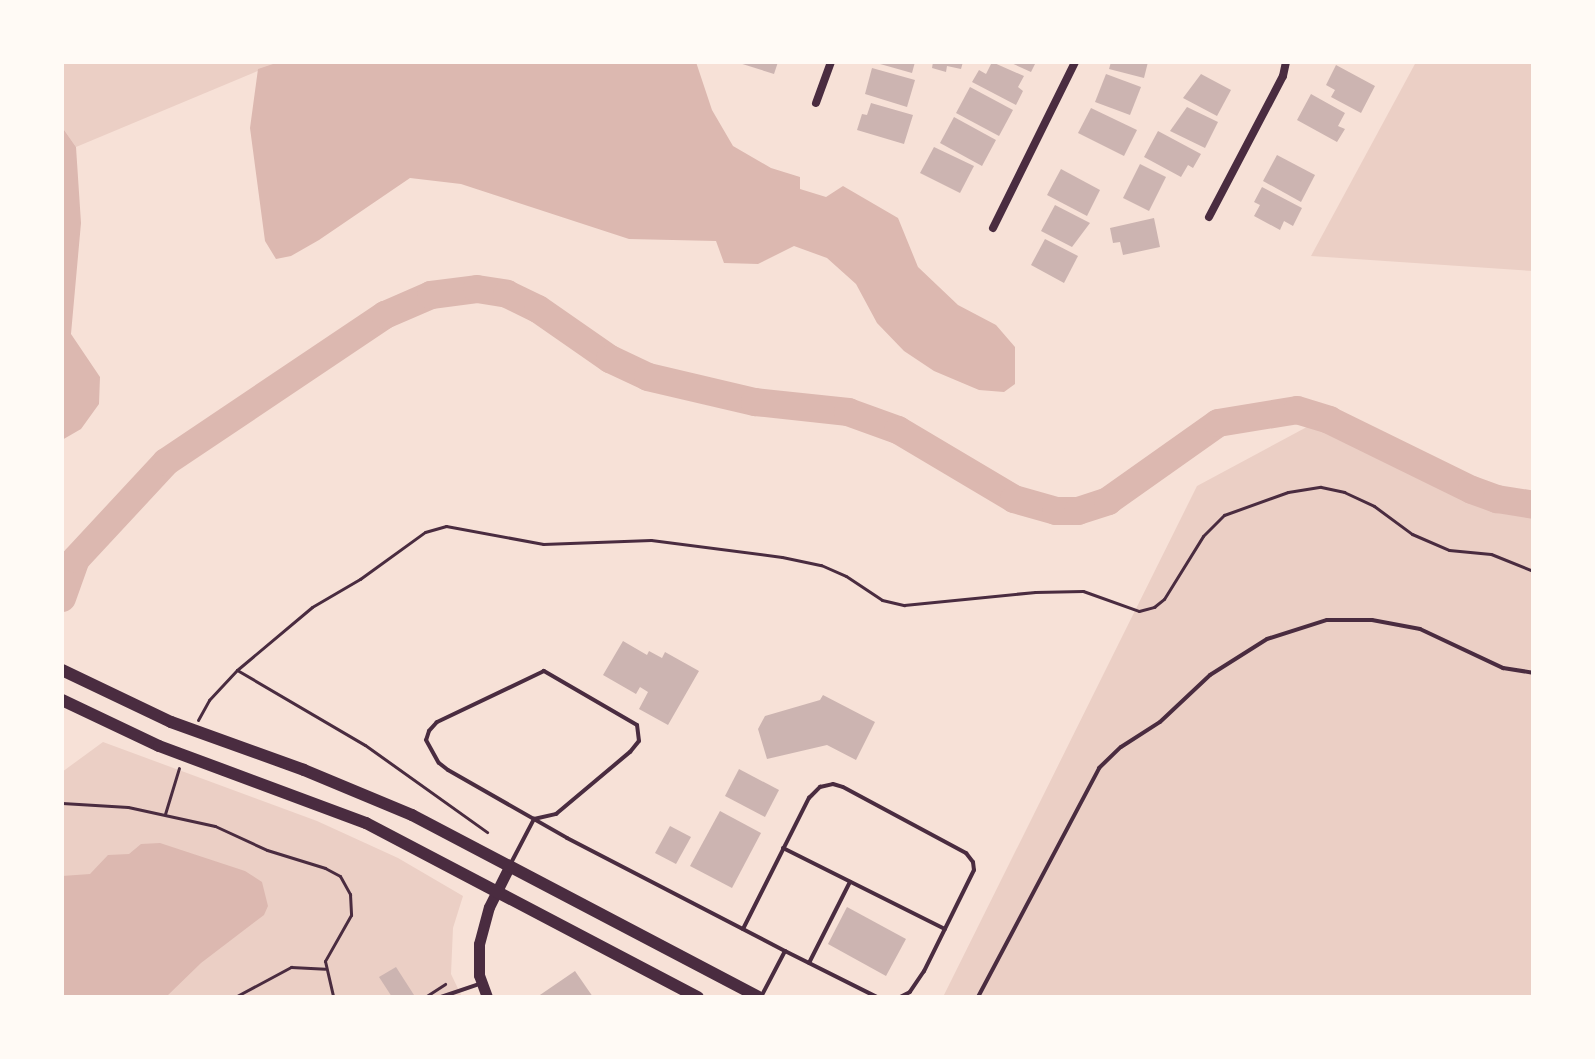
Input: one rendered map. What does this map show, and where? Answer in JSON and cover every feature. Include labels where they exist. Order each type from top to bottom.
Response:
[{"type":"main road","points":[[62,670],[171,722],[377,799],[760,997]]},
{"type":"main road","points":[[62,700],[159,746],[366,823],[698,997]]},
{"type":"street","points":[[816,103],[831,62]]},
{"type":"street","points":[[993,228],[1075,62]]},
{"type":"street","points":[[1209,217],[1283,76],[1286,62]]},
{"type":"street","points":[[487,997],[481,983],[479,944],[497,891],[509,867]]},
{"type":"lane","points":[[978,997],[1099,768],[1121,747],[1160,722],[1210,675],[1267,639],[1327,620],[1372,620],[1420,629],[1503,668],[1533,673]]},
{"type":"lane","points":[[509,867],[534,819],[556,814],[639,741],[637,725],[544,671],[437,722],[426,740],[439,763],[534,819],[877,997]]},
{"type":"lane","points":[[743,929],[809,798],[820,787],[833,784],[843,787],[966,853],[973,862],[974,870],[924,971],[910,992],[900,997]]},
{"type":"lane","points":[[783,848],[945,929]]},
{"type":"lane","points":[[809,963],[850,882]]},
{"type":"lane","points":[[760,997],[785,951]]},
{"type":"lane","points":[[441,997],[481,983]]},
{"type":"path","points":[[195,727],[209,700],[237,670],[312,607],[360,579],[425,532],[446,526],[543,544],[651,540],[782,557],[821,565],[846,576],[882,600],[904,605],[1035,592],[1083,591],[1139,611],[1154,607],[1164,599],[1203,536],[1224,515],[1288,492],[1321,487],[1344,492],[1374,506],[1412,534],[1449,550],[1491,554],[1533,571]]},
{"type":"path","points":[[237,670],[365,745],[487,832]]},
{"type":"path","points":[[165,814],[181,764]]},
{"type":"path","points":[[62,803],[128,807],[215,826],[267,850],[325,868],[340,876],[350,894],[351,915],[331,947],[325,969],[333,997]]},
{"type":"path","points":[[235,997],[291,967],[325,969]]},
{"type":"shaded area","points":[[62,62],[279,62],[76,147],[62,127]]},
{"type":"shaded area","points":[[279,62],[696,62],[712,110],[733,146],[771,168],[800,177],[800,189],[826,197],[843,186],[898,218],[918,267],[958,305],[996,325],[1015,347],[1015,384],[1004,392],[979,390],[934,371],[904,351],[877,323],[856,284],[827,258],[794,246],[758,264],[724,263],[716,241],[629,239],[461,184],[410,178],[319,240],[291,256],[276,259],[265,241],[250,128],[258,69]]},
{"type":"shaded area","points":[[1416,62],[1533,62],[1533,271],[1311,256]]},
{"type":"shaded area","points":[[62,127],[76,147],[81,223],[71,334],[100,377],[99,404],[81,429],[62,440]]},
{"type":"shaded area","points":[[1318,421],[1485,492],[1533,506],[1533,997],[943,997],[1197,486]]},
{"type":"shaded area","points":[[103,742],[317,821],[398,858],[463,896],[453,928],[451,974],[462,997],[62,997],[62,772]]},
{"type":"shaded area","points":[[160,843],[245,871],[262,882],[268,906],[264,915],[201,963],[166,997],[62,997],[62,876],[90,874],[108,855],[129,854],[141,844]]},
{"type":"building","points":[[736,62],[778,62],[774,74]]},
{"type":"building","points":[[873,62],[915,62],[912,73]]},
{"type":"building","points":[[933,62],[963,62],[961,69],[947,66],[946,72],[932,68]]},
{"type":"building","points":[[992,62],[1024,76],[1018,87],[1023,91],[1016,105],[972,82],[979,70],[986,74]]},
{"type":"building","points":[[1009,62],[1036,62],[1031,72]]},
{"type":"building","points":[[1111,62],[1148,62],[1144,78],[1109,69]]},
{"type":"building","points":[[1336,65],[1375,86],[1361,113],[1331,97],[1335,90],[1326,85]]},
{"type":"building","points":[[872,68],[915,80],[907,107],[865,94]]},
{"type":"building","points":[[1106,74],[1141,87],[1130,115],[1095,102]]},
{"type":"building","points":[[1201,74],[1231,90],[1217,116],[1183,98]]},
{"type":"building","points":[[970,87],[1013,110],[999,136],[956,113]]},
{"type":"building","points":[[1311,94],[1345,113],[1338,126],[1345,129],[1337,142],[1297,120]]},
{"type":"building","points":[[871,103],[913,115],[904,144],[857,130],[862,114],[867,115]]},
{"type":"building","points":[[1187,107],[1218,122],[1205,148],[1170,131]]},
{"type":"building","points":[[1091,108],[1137,130],[1124,156],[1078,133]]},
{"type":"building","points":[[954,117],[996,140],[982,166],[940,143]]},
{"type":"building","points":[[1158,131],[1201,154],[1193,168],[1188,165],[1181,177],[1144,157]]},
{"type":"building","points":[[934,147],[974,166],[960,193],[920,173]]},
{"type":"building","points":[[1277,155],[1315,175],[1301,202],[1263,181]]},
{"type":"building","points":[[1140,164],[1166,177],[1149,211],[1123,198]]},
{"type":"building","points":[[1061,169],[1100,190],[1087,216],[1047,195]]},
{"type":"building","points":[[1262,187],[1302,208],[1293,226],[1284,221],[1280,230],[1254,216],[1260,205],[1254,202]]},
{"type":"building","points":[[1055,205],[1090,223],[1072,247],[1041,231]]},
{"type":"building","points":[[1154,218],[1160,247],[1123,255],[1120,242],[1113,243],[1110,228]]},
{"type":"building","points":[[1045,239],[1078,256],[1064,283],[1031,265]]},
{"type":"building","points":[[623,641],[647,655],[649,651],[662,658],[665,652],[699,671],[668,725],[639,709],[648,692],[640,687],[636,694],[603,675]]},
{"type":"building","points":[[823,695],[875,722],[856,760],[827,745],[767,759],[758,729],[765,716],[820,700]]},
{"type":"building","points":[[739,769],[779,790],[765,817],[725,796]]},
{"type":"building","points":[[720,811],[761,833],[732,888],[690,866]]},
{"type":"building","points":[[670,826],[691,837],[676,864],[655,853]]},
{"type":"building","points":[[847,907],[906,939],[886,976],[828,944]]},
{"type":"building","points":[[396,967],[414,995],[392,997],[379,977]]},
{"type":"building","points":[[575,971],[593,997],[537,997]]},
{"type":"waterway","points":[[62,598],[76,559],[166,462],[385,315],[431,295],[477,289],[507,294],[538,309],[610,359],[648,377],[755,402],[848,412],[898,430],[1014,499],[1056,511],[1078,511],[1108,501],[1218,423],[1297,410],[1329,420],[1472,490],[1497,499],[1533,505]]}]
